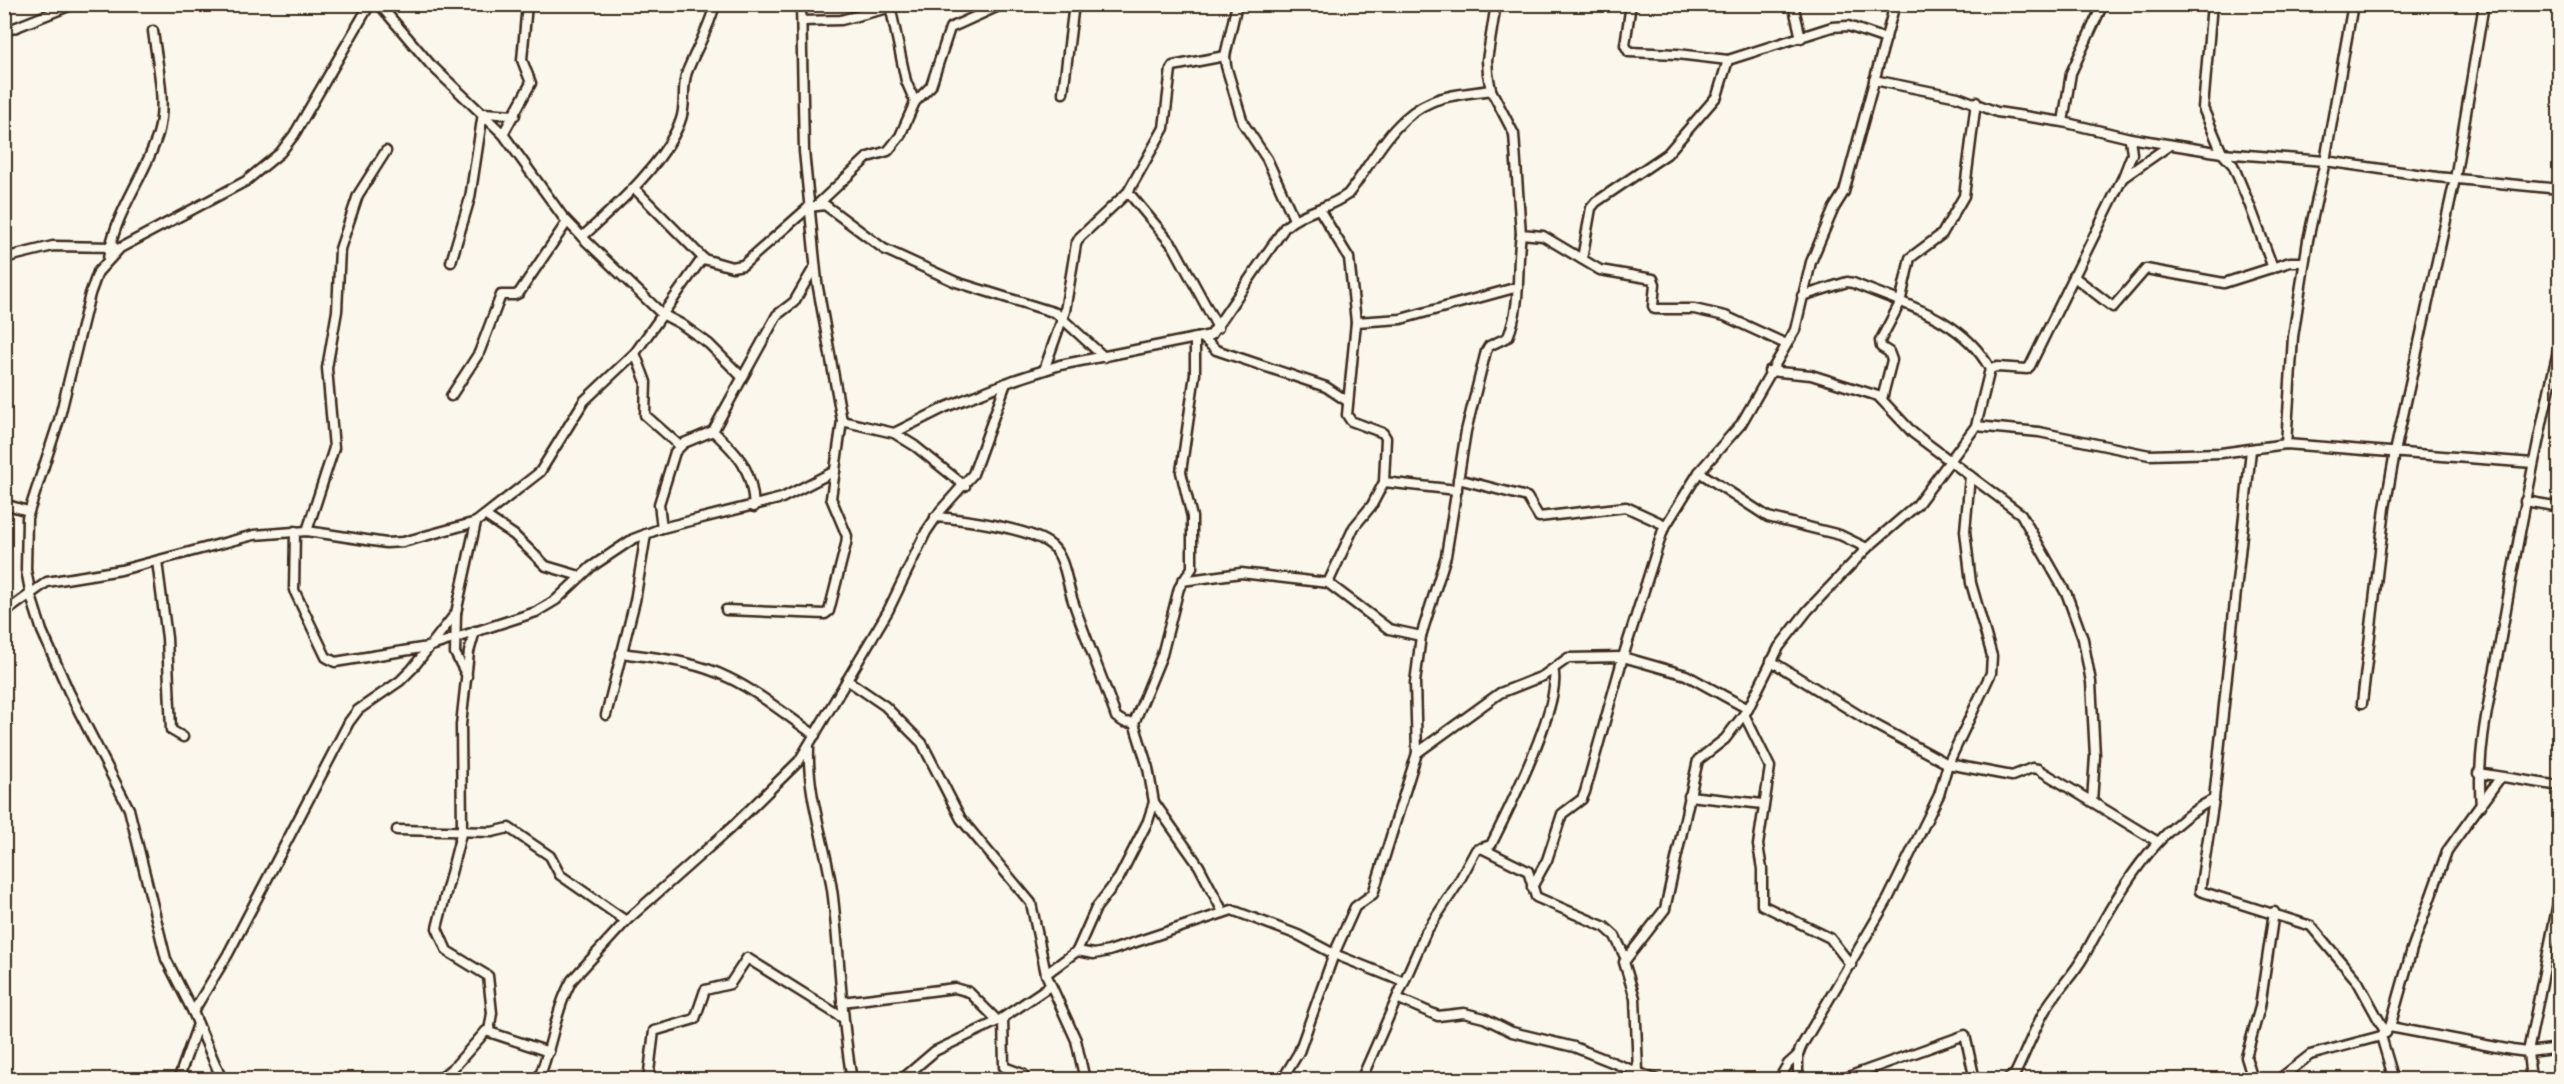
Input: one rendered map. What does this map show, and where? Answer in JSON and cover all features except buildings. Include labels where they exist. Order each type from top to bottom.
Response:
[{"type":"street","points":[[4,32],[74,4]]},
{"type":"street","points":[[222,1080],[193,1012],[166,959],[129,809],[69,692],[42,631],[31,596],[25,544],[28,511],[56,428],[90,294],[98,272],[120,248],[246,181],[280,153],[294,135],[370,4]]},
{"type":"street","points":[[379,4],[430,64],[503,134],[567,222],[662,314],[709,344],[741,376]]},
{"type":"street","points":[[503,134],[531,83],[522,60],[527,4]]},
{"type":"street","points":[[582,237],[635,189],[671,141],[681,122],[685,78],[706,34],[715,4]]},
{"type":"street","points":[[726,610],[819,616],[829,611],[846,544],[846,536],[832,502],[842,421],[815,266],[814,205],[802,105],[801,4]]},
{"type":"street","points":[[635,189],[704,259],[732,267],[743,265],[868,157],[888,151],[900,136],[915,102],[931,86],[950,28],[1003,4]]},
{"type":"street","points":[[1063,93],[1074,4]]},
{"type":"street","points":[[1237,4],[1225,56],[1243,123],[1267,159],[1294,219]]},
{"type":"street","points":[[1282,1080],[1299,1052],[1334,954],[1355,907],[1373,894],[1417,753],[1415,683],[1421,636],[1446,556],[1466,431],[1486,351],[1489,346],[1508,337],[1518,307],[1517,261],[1521,234],[1514,134],[1491,90],[1487,60],[1496,4]]},
{"type":"street","points":[[1631,4],[1625,45],[1629,52],[1677,54],[1728,60],[1832,27],[1848,26],[1886,39]]},
{"type":"street","points":[[1793,4],[1801,38]]},
{"type":"street","points":[[1532,887],[1546,860],[1562,814],[1581,799],[1585,792],[1623,657],[1665,525],[1699,472],[1741,424],[1798,322],[1811,262],[1834,208],[1844,192],[1895,4]]},
{"type":"street","points":[[2063,122],[2071,73],[2103,4]]},
{"type":"street","points":[[2212,4],[2202,101],[2222,153],[2232,165],[2273,268]]},
{"type":"street","points":[[2286,444],[2293,337],[2304,262],[2353,4]]},
{"type":"street","points":[[2362,703],[2385,508],[2395,452],[2455,179],[2484,4]]},
{"type":"street","points":[[801,21],[841,20],[888,8],[891,10],[906,81],[915,102]]},
{"type":"street","points":[[108,259],[121,210],[159,132],[161,96],[153,31]]},
{"type":"street","points":[[1044,370],[1062,318],[1074,253],[1080,237],[1128,192],[1164,128],[1170,69],[1173,66],[1225,56]]},
{"type":"street","points":[[1582,259],[1591,208],[1596,202],[1667,154],[1716,96],[1728,60]]},
{"type":"street","points":[[1874,80],[1976,102],[1997,112],[2063,122],[2170,145],[2222,153],[2325,161],[2455,179],[2559,189]]},
{"type":"street","points":[[894,433],[946,407],[1006,382],[1044,370],[1199,339],[1218,328],[1278,237],[1294,219],[1320,209],[1348,194],[1398,124],[1413,110],[1433,101],[1491,90]]},
{"type":"street","points":[[1882,399],[1892,360],[1889,352],[1881,347],[1880,341],[1900,303],[1910,258],[1942,234],[1964,196],[1976,102]]},
{"type":"street","points":[[483,113],[514,115]]},
{"type":"street","points":[[451,262],[470,198],[483,113]]},
{"type":"street","points":[[1990,369],[2030,366],[2123,177],[2132,154],[2130,138]]},
{"type":"street","points":[[2123,177],[2170,145]]},
{"type":"street","points":[[308,531],[334,448],[327,368],[337,311],[340,249],[358,195],[386,151]]},
{"type":"street","points":[[1128,192],[1174,247],[1218,328]]},
{"type":"street","points":[[814,205],[825,205],[884,249],[973,289],[1049,311],[1062,318],[1104,357]]},
{"type":"street","points":[[1320,209],[1349,258],[1356,322],[1347,402],[1348,418],[1385,435],[1384,482],[1372,505],[1353,527],[1328,583]]},
{"type":"street","points":[[452,396],[480,353],[501,295],[515,295],[519,292],[567,222]]},
{"type":"street","points":[[1521,234],[1543,236],[1600,270],[1653,279],[1655,309],[1694,309],[1725,316],[1786,344]]},
{"type":"street","points":[[4,258],[53,246],[120,248]]},
{"type":"street","points":[[4,613],[31,596],[38,586],[47,582],[121,570],[254,535],[308,531],[386,543],[403,542],[476,522],[540,472],[584,401],[635,353],[699,262],[704,259]]},
{"type":"street","points":[[2073,276],[2114,307],[2146,269],[2224,283],[2290,262],[2304,262]]},
{"type":"street","points":[[662,528],[659,504],[672,457],[680,446],[713,431],[741,376],[777,315],[794,302],[815,266]]},
{"type":"street","points":[[1638,1071],[1634,1033],[1635,998],[1624,965],[1626,959],[1665,909],[1698,760],[1725,739],[1746,711],[1771,661],[1808,610],[1866,548],[1917,505],[1949,459],[1976,426],[1990,369],[1983,358],[1953,326],[1847,282],[1802,296]]},
{"type":"street","points":[[1356,322],[1401,319],[1518,286]]},
{"type":"street","points":[[1199,339],[1216,350],[1326,387],[1347,402]]},
{"type":"street","points":[[1046,974],[1077,951],[1096,908],[1119,878],[1148,821],[1154,802],[1155,793],[1134,723],[1162,655],[1182,581],[1192,568],[1192,518],[1181,472],[1199,339]]},
{"type":"street","points":[[2481,806],[2478,774],[2532,463],[2559,342]]},
{"type":"street","points":[[635,353],[646,382],[645,415],[680,446]]},
{"type":"street","points":[[1769,371],[1827,379],[1882,399],[1903,424],[2021,514],[2067,596],[2083,639],[2091,681],[2095,756],[2092,802]]},
{"type":"street","points":[[538,1080],[549,1052],[566,991],[572,980],[626,921],[733,826],[799,761],[888,611],[935,517],[964,486],[979,461],[1006,382]]},
{"type":"street","points":[[842,421],[894,433],[915,446],[964,486]]},
{"type":"street","points":[[1976,426],[2039,432],[2149,455],[2251,450],[2286,444],[2532,463]]},
{"type":"street","points":[[713,431],[744,463],[751,479],[754,507]]},
{"type":"street","points":[[2251,450],[2214,799],[2200,891],[2274,912],[2311,926],[2317,931],[2358,982],[2386,1032],[2394,1080]]},
{"type":"street","points":[[295,531],[294,590],[329,661],[335,662],[428,647],[547,607],[580,576],[622,545],[662,528],[754,507],[782,498],[835,471]]},
{"type":"street","points":[[1699,472],[1768,517],[1840,535],[1866,548]]},
{"type":"street","points":[[1762,1080],[1780,1079],[1788,1064],[1798,1055],[1851,965],[1888,899],[1939,795],[1948,764],[1991,673],[1992,664],[1971,583],[1965,531],[1970,476]]},
{"type":"street","points":[[1458,479],[1527,497],[1539,517],[1622,507],[1665,525]]},
{"type":"street","points":[[1384,482],[1456,490]]},
{"type":"street","points":[[2525,501],[2559,507]]},
{"type":"street","points":[[4,504],[28,511]]},
{"type":"street","points":[[486,516],[514,536],[539,561],[580,576]]},
{"type":"street","points":[[935,517],[966,519],[1017,531],[1050,543],[1058,551],[1074,604],[1116,717],[1124,722],[1134,723]]},
{"type":"street","points":[[467,676],[455,652],[454,638],[456,613],[476,522]]},
{"type":"street","points":[[606,715],[635,601],[646,534]]},
{"type":"street","points":[[157,561],[167,638],[171,730],[183,737]]},
{"type":"street","points":[[1182,581],[1240,573],[1328,583],[1389,629],[1421,636]]},
{"type":"street","points":[[193,1012],[228,954],[349,722],[374,697],[400,681],[456,613]]},
{"type":"street","points":[[475,632],[470,647],[461,739],[462,830],[437,934],[447,951],[488,976],[492,1013],[489,1031]]},
{"type":"street","points":[[621,653],[674,660],[729,678],[815,735]]},
{"type":"street","points":[[1417,753],[1431,740],[1500,693],[1543,676],[1559,662],[1568,658],[1623,657],[1686,675],[1746,711],[1770,767],[1758,844],[1762,869],[1762,905],[1830,938],[1851,965]]},
{"type":"street","points":[[1771,661],[1870,722],[1948,764],[2012,776],[2032,768],[2038,769],[2158,842]]},
{"type":"street","points":[[1361,1080],[1426,932],[1479,847],[1491,845],[1524,776],[1549,705],[1555,681],[1553,669]]},
{"type":"street","points":[[847,680],[885,706],[922,743],[961,819],[1031,903],[1046,974],[1076,1040],[1085,1080]]},
{"type":"street","points":[[1416,738],[1431,740]]},
{"type":"street","points":[[809,745],[810,787],[832,888],[843,1018],[852,1080]]},
{"type":"street","points":[[2478,774],[2559,786]]},
{"type":"street","points":[[2386,1032],[2447,850],[2500,778]]},
{"type":"street","points":[[1689,796],[1763,804]]},
{"type":"street","points":[[2006,1080],[2015,1074],[2044,1012],[2079,964],[2100,923],[2158,842],[2176,822],[2214,799]]},
{"type":"street","points":[[1154,802],[1199,866],[1223,912]]},
{"type":"street","points":[[397,830],[492,832],[509,828],[550,856],[560,875],[626,921]]},
{"type":"street","points":[[1479,847],[1528,871],[1536,897],[1612,932],[1626,959]]},
{"type":"street","points":[[2531,1080],[2529,1052],[2559,893]]},
{"type":"street","points":[[1077,951],[1094,954],[1109,951],[1223,912],[1238,911],[1404,982]]},
{"type":"street","points":[[2253,1080],[2246,1057],[2260,1007],[2274,912]]},
{"type":"street","points":[[648,1080],[654,1031],[695,1019],[705,990],[730,984],[747,958],[843,1018]]},
{"type":"street","points":[[901,1080],[935,1052],[1000,1019],[1050,986]]},
{"type":"street","points":[[842,1002],[954,988],[969,992],[1000,1019],[1004,1067],[1023,1074],[1025,1080]]},
{"type":"street","points":[[1397,998],[1438,1016],[1464,1013],[1484,1018],[1512,1032],[1574,1047],[1657,1080]]},
{"type":"street","points":[[178,1080],[198,1024]]},
{"type":"street","points":[[438,1080],[456,1065],[485,1031],[549,1052]]},
{"type":"street","points":[[2278,1080],[2310,1055],[2386,1032],[2529,1052],[2559,1048]]},
{"type":"street","points":[[1839,1080],[1963,1035],[1966,1036],[1975,1080]]},
{"type":"street","points":[[1798,1055],[1798,1080]]}]
